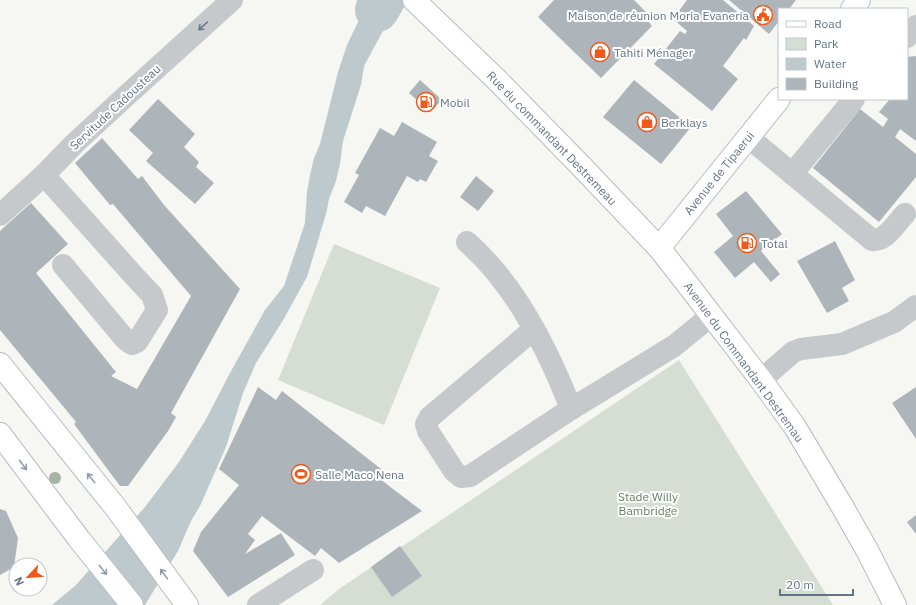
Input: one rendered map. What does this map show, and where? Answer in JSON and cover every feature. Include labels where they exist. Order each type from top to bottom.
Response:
[{"type":"main road","name":"Rue du commandant Destremeau","points":[[414,0],[502,85],[659,248]]},
{"type":"main road","points":[[853,8],[859,0]]},
{"type":"main road","name":"Avenue de Tipaerui","points":[[659,248],[778,100]]},
{"type":"main road","name":"Avenue du Commandant Destremau","points":[[659,248],[712,315],[795,427],[867,550],[895,605]]},
{"type":"main road","points":[[0,364],[116,508],[187,605]]},
{"type":"main road","points":[[0,434],[79,539],[132,605]]},
{"type":"street","name":"Servitude Cadousteau","points":[[0,215],[44,175],[74,144],[232,0]]},
{"type":"street","points":[[908,36],[916,26]]},
{"type":"street","points":[[792,174],[853,100]]},
{"type":"street","points":[[748,137],[872,240],[878,241],[883,238],[905,214]]},
{"type":"street","points":[[44,175],[152,294],[157,310],[137,342],[132,344],[125,339],[63,265]]},
{"type":"street","points":[[467,242],[483,256],[496,271],[534,329],[561,384],[571,409]]},
{"type":"street","points":[[761,380],[793,352],[801,348],[842,344],[894,322],[916,306]]},
{"type":"street","points":[[534,329],[430,417],[426,424],[428,431],[454,471],[461,477],[470,476],[571,409],[674,346],[712,315]]},
{"type":"street","points":[[258,605],[313,570]]},
{"type":"green space","points":[[334,244],[440,288],[384,425],[278,380]]},
{"type":"green space","name":"Stade Willy Bambridge","points":[[679,360],[833,605],[320,605],[339,589]]},
{"type":"water","points":[[368,1],[389,22],[364,66],[361,85],[343,141],[336,181],[329,199],[307,277],[282,322],[256,363],[243,393],[226,447],[178,551],[145,605],[52,605],[76,585],[145,507],[179,462],[205,421],[265,310],[284,286],[305,223],[307,192],[310,175],[314,158],[320,144],[338,72],[347,45]]},
{"type":"building","name":"Tahiti Ménager","points":[[554,0],[634,0],[652,18],[649,22],[652,26],[601,78],[538,17]]},
{"type":"building","points":[[687,0],[723,0],[754,26],[746,40],[744,38],[723,66],[738,79],[712,111],[654,64],[680,31],[685,34],[687,31],[673,19]]},
{"type":"building","name":"Maison de réunion Moria Evaneria","points":[[729,0],[796,0],[790,8],[778,8],[778,22],[769,34]]},
{"type":"building","points":[[916,56],[916,141],[900,129],[895,137],[916,154],[916,177],[879,222],[813,168],[860,109],[883,127],[888,119],[879,112],[889,100],[908,100],[908,57]]},
{"type":"building","points":[[420,80],[442,100],[430,112],[409,93]]},
{"type":"building","name":"Berklays","points":[[634,80],[691,127],[661,164],[603,117]]},
{"type":"building","points":[[158,99],[195,134],[184,147],[199,162],[196,167],[214,183],[195,204],[146,161],[153,153],[129,130]]},
{"type":"building","points":[[402,122],[437,142],[429,156],[438,161],[426,182],[420,179],[418,182],[407,176],[385,216],[366,206],[362,213],[344,202],[359,175],[355,173],[380,128],[394,136]]},
{"type":"building","points":[[102,138],[138,179],[142,176],[164,205],[240,289],[171,413],[176,417],[168,431],[128,486],[120,486],[74,424],[76,422],[0,330],[0,231],[31,203],[68,244],[36,273],[116,372],[111,376],[137,389],[191,296],[113,204],[110,205],[75,163]]},
{"type":"building","points":[[476,176],[494,191],[478,211],[460,197]]},
{"type":"building","name":"Total","points":[[746,191],[782,234],[761,251],[780,274],[771,282],[754,262],[735,278],[714,252],[733,236],[716,214]]},
{"type":"building","points":[[835,241],[855,280],[842,288],[849,301],[827,313],[797,261]]},
{"type":"building","name":"Salle Maco Nena","points":[[258,387],[276,400],[282,391],[381,469],[376,476],[422,511],[339,563],[321,548],[315,556],[262,516],[248,534],[255,540],[245,554],[281,533],[295,555],[228,597],[193,551],[201,532],[239,485],[219,469]]},
{"type":"building","points":[[916,387],[916,439],[892,403]]},
{"type":"building","points":[[0,509],[6,511],[18,538],[15,557],[8,557],[8,570],[0,575]]},
{"type":"building","points":[[916,515],[916,534],[907,522]]},
{"type":"building","points":[[400,546],[422,576],[392,597],[371,567]]},
{"type":"waterway","points":[[377,10],[383,0]]},
{"type":"place","name":"Maison de réunion Moria Evaneria","points":[[763,15]]},
{"type":"place","name":"Tahiti Ménager","points":[[600,52]]},
{"type":"place","name":"Mobil","points":[[426,102]]},
{"type":"place","name":"Berklays","points":[[647,122]]},
{"type":"place","name":"Total","points":[[747,243]]},
{"type":"place","name":"Salle Maco Nena","points":[[301,474]]}]
